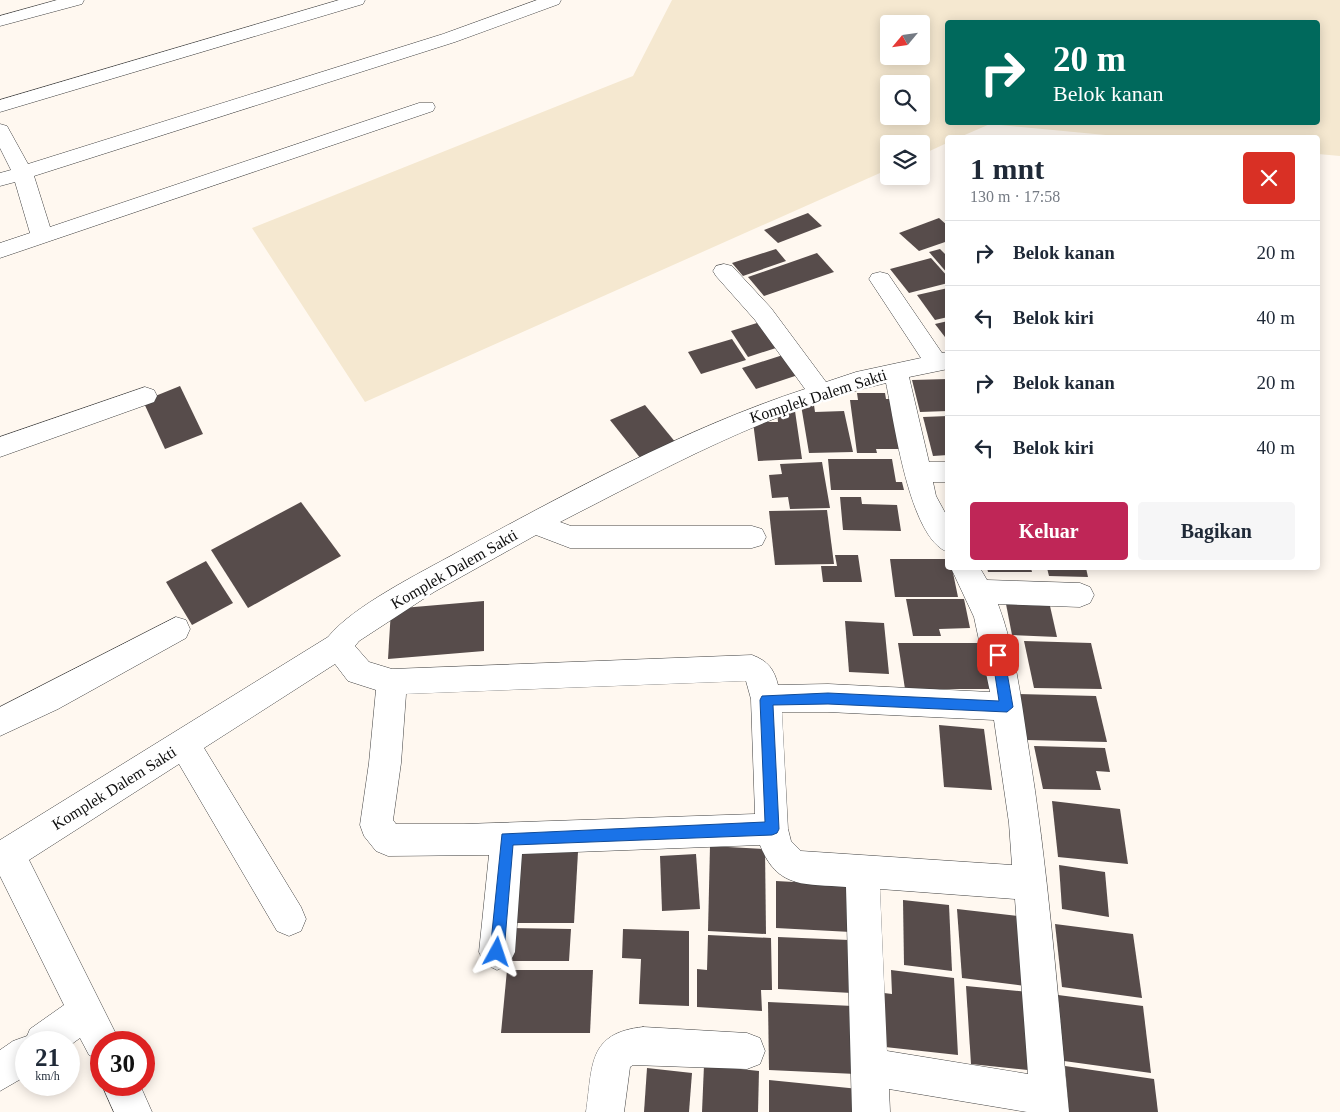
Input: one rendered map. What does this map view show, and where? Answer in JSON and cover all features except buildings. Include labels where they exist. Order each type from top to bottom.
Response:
[{"type":"street","points":[[0,21],[76,0]]},
{"type":"street","points":[[0,106],[356,0]]},
{"type":"street","points":[[0,180],[449,38],[553,0]]},
{"type":"street","points":[[0,251],[426,107]]},
{"type":"street","points":[[0,130],[23,173],[42,237]]},
{"type":"street","points":[[724,271],[762,314],[821,393]]},
{"type":"street","points":[[880,279],[942,361]]},
{"type":"street","name":"Komplek Dalem Sakti","points":[[4,856],[185,744],[338,646],[349,632],[424,584],[535,522],[720,430],[760,413],[896,371],[942,361]]},
{"type":"street","points":[[896,371],[924,496],[930,513],[945,536]]},
{"type":"street","points":[[0,447],[146,396]]},
{"type":"street","points":[[918,472],[945,472]]},
{"type":"street","points":[[535,522],[570,537],[752,537]]},
{"type":"street","points":[[972,580],[1080,595]]},
{"type":"street","points":[[870,1067],[1050,1104],[1025,823],[996,638],[972,580]]},
{"type":"street","points":[[0,722],[47,699],[176,629]]},
{"type":"street","points":[[338,646],[359,672],[392,682],[472,677],[752,668],[761,676],[766,700],[772,829],[777,850],[785,861],[797,867],[1030,883]]},
{"type":"street","points":[[392,682],[385,763],[376,825],[388,840],[507,839],[772,829]]},
{"type":"street","points":[[766,700],[828,698],[1007,707]]},
{"type":"street","points":[[185,744],[289,919]]},
{"type":"street","points":[[497,952],[507,839]]},
{"type":"street","points":[[4,856],[94,1027],[80,1031]]},
{"type":"street","points":[[862,872],[872,1112]]},
{"type":"street","points":[[605,1112],[613,1058],[626,1047],[643,1045],[747,1051]]},
{"type":"street","points":[[0,1072],[15,1062]]},
{"type":"street","points":[[126,1096],[133,1112]]},
{"type":"shaded area","points":[[672,0],[1340,0],[1340,156],[1320,154],[1320,135],[1106,135],[1000,125],[1320,125],[1320,20],[945,20],[945,125],[988,125],[965,135],[945,135],[945,144],[930,151],[930,135],[880,135],[880,173],[365,402],[252,228],[633,76]]},
{"type":"route","points":[[497,952],[507,839],[729,829],[772,829],[766,700],[828,698],[1007,707],[998,655]]}]
